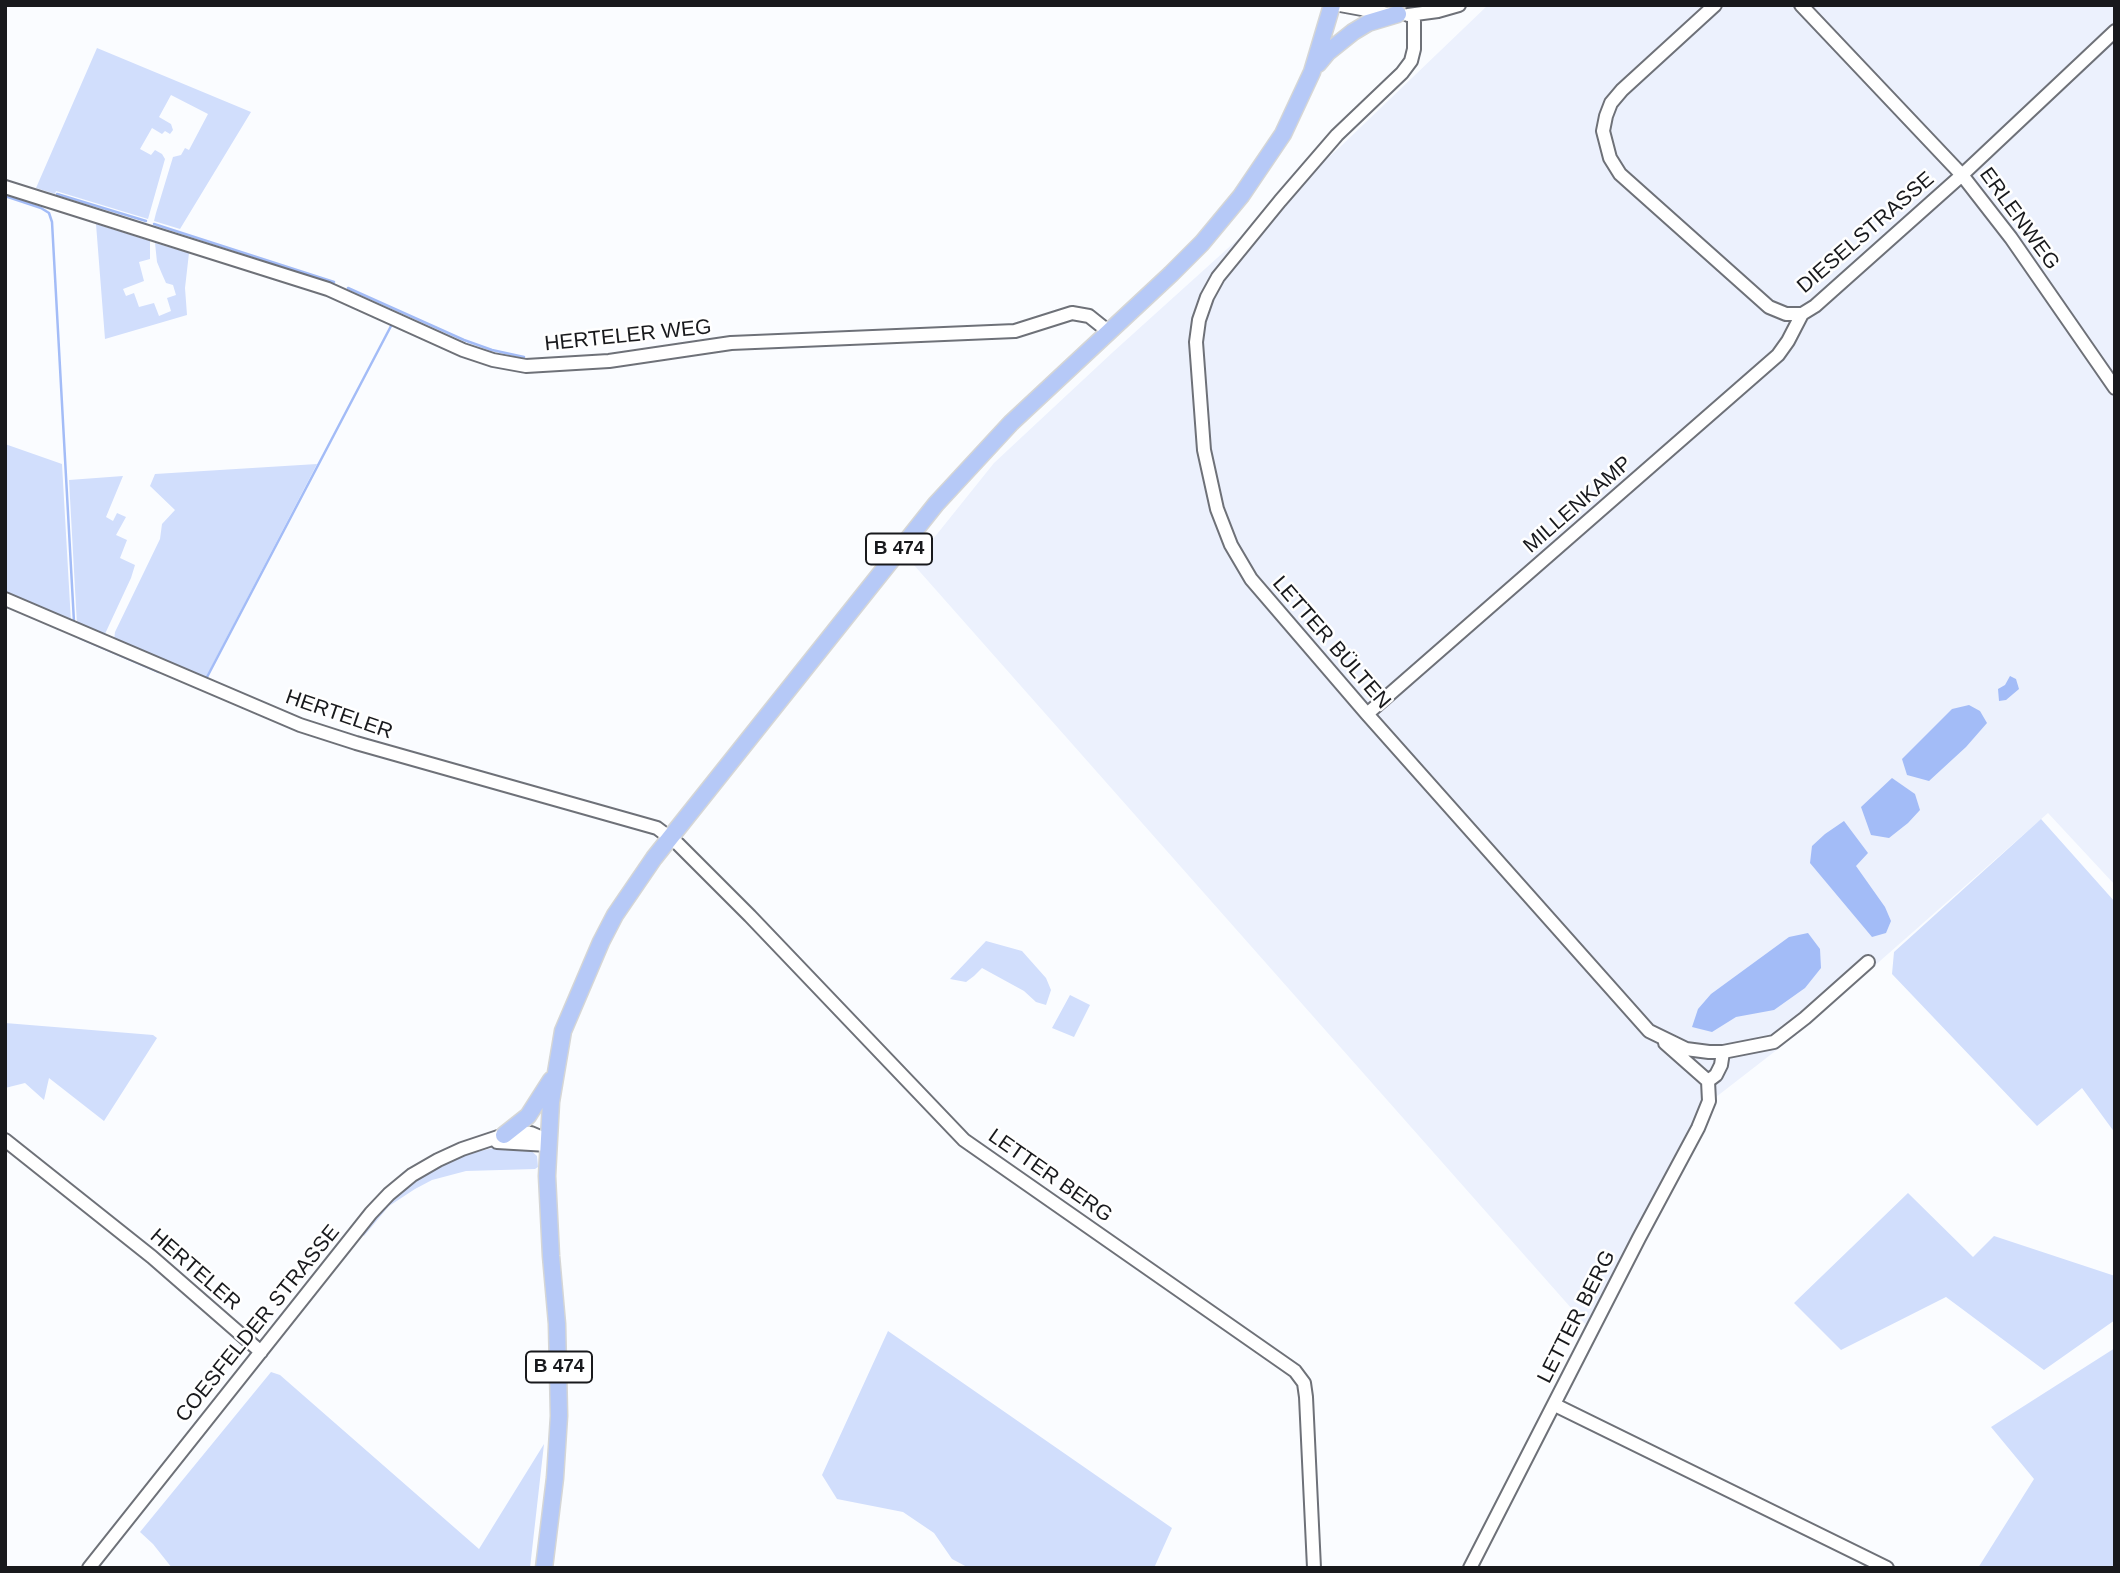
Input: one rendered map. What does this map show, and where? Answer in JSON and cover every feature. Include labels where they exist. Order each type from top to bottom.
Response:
[{"type":"main road","name":"B 474","points":[[544,1568],[555,1478],[559,1416],[557,1324],[547,1172],[555,1072],[563,1031],[615,915],[670,837],[936,503],[1011,423],[1202,243],[1241,196],[1283,134],[1312,72],[1332,5]]},
{"type":"main road","points":[[1312,72],[1328,52],[1353,32],[1368,23],[1406,15]]},
{"type":"main road","points":[[503,1135],[528,1116],[538,1104],[555,1072]]},
{"type":"street","points":[[1340,5],[1406,15],[1459,5]]},
{"type":"street","name":"DIESELSTRASSE","points":[[1715,5],[1611,103],[1603,131],[1609,158],[1620,174],[1769,307],[1786,314],[1802,314],[1815,306],[1962,175],[1801,5]]},
{"type":"street","name":"LETTER BÜLTEN","points":[[1406,15],[1414,49],[1411,61],[1402,74],[1337,135],[1218,277],[1206,297],[1196,342],[1203,450],[1217,509],[1231,545],[1251,579],[1367,714],[1640,1021],[1657,1036],[1686,1049],[1723,1052],[1774,1042],[1868,962]]},
{"type":"street","name":"ERLENWEG","points":[[2114,33],[1962,175],[2011,238],[2115,388]]},
{"type":"street","name":"HERTELER WEG","points":[[5,187],[328,289],[463,350],[493,360],[526,366],[609,361],[731,343],[1015,331],[1072,313],[1089,316],[1110,332]]},
{"type":"street","name":"MILLENKAMP","points":[[1367,714],[1778,355],[1802,314]]},
{"type":"street","name":"HERTELER","points":[[5,598],[300,725],[643,822],[670,837]]},
{"type":"street","name":"LETTER BERG","points":[[670,837],[750,916],[964,1140],[1295,1371],[1304,1383],[1307,1397],[1314,1568]]},
{"type":"street","points":[[1657,1036],[1708,1082],[1716,1075],[1723,1052]]},
{"type":"street","name":"LETTER BERG","points":[[1470,1568],[1698,1128],[1709,1101],[1708,1082]]},
{"type":"street","name":"COESFELDER STRASSE","points":[[89,1568],[371,1213],[389,1194],[405,1180],[438,1160],[503,1135],[531,1133],[548,1145]]},
{"type":"street","name":"HERTELER","points":[[5,1140],[152,1257],[261,1352]]},
{"type":"street","name":"COESFELDER STRASSE","points":[[486,1142],[548,1145]]},
{"type":"street","points":[[1555,1405],[1887,1568]]},
{"type":"shaded area","points":[[1488,5],[2115,5],[2115,885],[2048,813],[1796,1035],[1707,1104],[1587,1326],[913,564],[994,463],[1340,147]]},
{"type":"shaded area","points":[[97,48],[251,112],[180,229],[154,221],[173,157],[181,155],[185,148],[189,150],[208,114],[171,95],[159,117],[171,124],[173,130],[170,134],[165,131],[162,134],[152,128],[140,149],[151,155],[155,150],[165,159],[148,219],[56,191],[55,194],[36,188]]},
{"type":"shaded area","points":[[96,224],[150,241],[150,259],[139,262],[144,281],[123,289],[126,296],[134,293],[139,307],[154,303],[159,316],[171,311],[167,298],[176,295],[173,285],[166,283],[157,262],[155,243],[189,253],[185,288],[187,315],[105,339]]},
{"type":"shaded area","points":[[5,444],[62,464],[71,622],[5,594]]},
{"type":"shaded area","points":[[317,464],[205,679],[114,640],[115,632],[160,539],[162,524],[175,510],[150,486],[155,474]]},
{"type":"shaded area","points":[[123,476],[106,517],[113,521],[117,513],[126,517],[116,535],[127,540],[120,558],[135,565],[104,636],[77,625],[69,480]]},
{"type":"shaded area","points":[[2041,819],[2115,902],[2115,1133],[2082,1088],[2037,1126],[1892,974],[1894,952]]},
{"type":"shaded area","points":[[986,941],[1022,951],[1046,978],[1051,990],[1046,1005],[1036,1002],[1024,991],[982,968],[966,982],[950,979]]},
{"type":"shaded area","points":[[1070,995],[1090,1005],[1074,1037],[1052,1028]]},
{"type":"shaded area","points":[[5,1023],[153,1035],[157,1038],[104,1121],[49,1078],[44,1100],[25,1083],[5,1088]]},
{"type":"shaded area","points":[[502,1146],[528,1148],[537,1156],[538,1167],[466,1171],[432,1180],[389,1206],[364,1236],[362,1234],[390,1201],[422,1176],[463,1155]]},
{"type":"shaded area","points":[[1908,1193],[1973,1257],[1994,1236],[2115,1276],[2115,1320],[2044,1370],[1946,1297],[1841,1350],[1794,1303]]},
{"type":"shaded area","points":[[888,1331],[1172,1528],[1154,1568],[969,1568],[952,1559],[934,1533],[903,1512],[837,1499],[822,1475]]},
{"type":"shaded area","points":[[2115,1348],[2115,1568],[1978,1568],[2034,1479],[1991,1427]]},
{"type":"shaded area","points":[[271,1372],[280,1375],[479,1549],[544,1444],[530,1568],[172,1568],[140,1532]]},
{"type":"water","points":[[2010,676],[2016,679],[2019,689],[2006,700],[1999,701],[1998,689],[2005,685]]},
{"type":"water","points":[[1969,705],[1980,711],[1987,723],[1966,747],[1929,781],[1907,775],[1902,759],[1952,709]]},
{"type":"water","points":[[1892,778],[1915,794],[1920,810],[1889,838],[1871,835],[1861,807]]},
{"type":"water","points":[[1844,821],[1868,853],[1856,866],[1885,907],[1891,921],[1886,933],[1872,937],[1810,863],[1812,846]]},
{"type":"water","points":[[1808,933],[1820,949],[1821,968],[1805,988],[1774,1010],[1736,1017],[1712,1032],[1692,1027],[1698,1009],[1711,994],[1789,937]]},
{"type":"waterway","points":[[57,194],[146,221]]},
{"type":"waterway","points":[[5,196],[41,208],[49,213],[52,222],[74,622]]},
{"type":"waterway","points":[[154,224],[334,282]]},
{"type":"waterway","points":[[348,288],[464,340],[524,357]]},
{"type":"waterway","points":[[206,679],[391,326]]},
{"type":"waterway","points":[[80,638],[159,672]]}]
